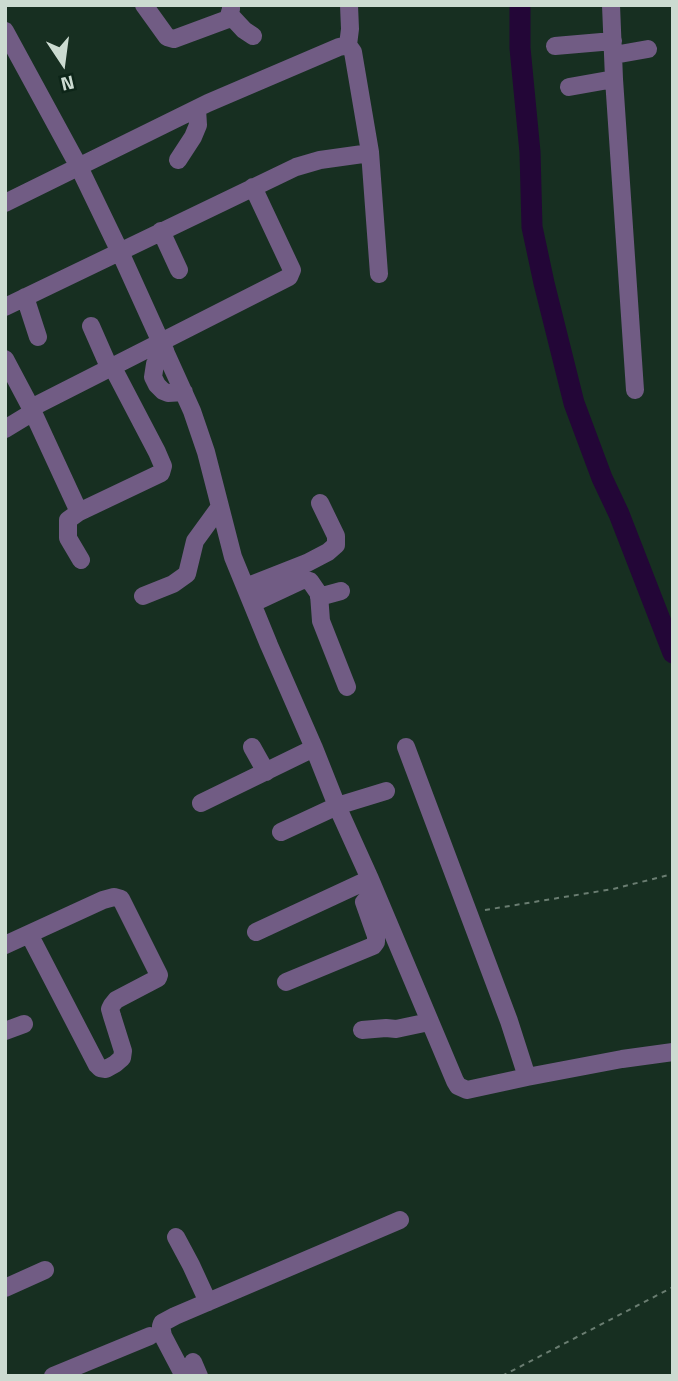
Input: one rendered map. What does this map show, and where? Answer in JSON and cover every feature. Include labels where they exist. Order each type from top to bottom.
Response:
[{"type":"street","points":[[144,5],[167,37],[174,39],[228,19],[230,10]]},
{"type":"street","points":[[349,5],[348,45],[353,52],[370,152],[379,274]]},
{"type":"street","points":[[611,5],[635,390]]},
{"type":"street","points":[[230,10],[244,30],[253,36]]},
{"type":"street","points":[[5,31],[79,167],[163,346],[153,377],[163,391],[184,392],[206,452],[233,557],[454,1082],[467,1090],[622,1059],[673,1052]]},
{"type":"street","points":[[5,203],[197,108],[348,45]]},
{"type":"street","points":[[555,46],[648,49]]},
{"type":"street","points":[[569,87],[614,79]]},
{"type":"street","points":[[178,160],[198,125],[197,108]]},
{"type":"street","points":[[5,307],[296,167],[370,152]]},
{"type":"street","points":[[5,429],[32,410],[111,367],[163,346],[289,277],[292,270],[253,187]]},
{"type":"street","points":[[161,231],[179,270]]},
{"type":"street","points":[[25,297],[38,337]]},
{"type":"street","points":[[81,560],[68,538],[68,520],[79,512],[162,473],[163,466],[91,326]]},
{"type":"street","points":[[5,359],[32,410],[79,512]]},
{"type":"street","points":[[250,595],[336,545],[336,536],[320,503]]},
{"type":"street","points":[[143,596],[173,584],[187,574],[195,541],[219,508]]},
{"type":"street","points":[[250,595],[305,580],[310,582],[319,594],[321,621],[346,687]]},
{"type":"street","points":[[320,597],[341,591]]},
{"type":"street","points":[[252,747],[266,772]]},
{"type":"street","points":[[406,747],[509,1021],[527,1077]]},
{"type":"street","points":[[201,803],[314,748]]},
{"type":"street","points":[[281,832],[337,806],[386,791]]},
{"type":"street","points":[[256,932],[373,888]]},
{"type":"street","points":[[286,982],[373,946],[376,936],[365,902],[373,888]]},
{"type":"street","points":[[5,945],[103,900],[114,897],[121,899],[159,976],[116,1000],[110,1009],[123,1051],[122,1058],[115,1064],[106,1069],[97,1065],[29,934]]},
{"type":"street","points":[[362,1030],[396,1029],[429,1022]]},
{"type":"street","points":[[5,1031],[23,1024]]},
{"type":"street","points":[[192,1371],[163,1336],[162,1323],[400,1220]]},
{"type":"street","points":[[176,1237],[208,1302]]},
{"type":"street","points":[[5,1288],[44,1270]]},
{"type":"street","points":[[53,1376],[92,1368],[150,1336]]},
{"type":"path","points":[[478,912],[613,888],[673,874]]},
{"type":"path","points":[[502,1376],[673,1287]]},
{"type":"waterway","points":[[520,5],[520,48],[530,152],[532,227],[544,283],[574,403],[673,653]]}]
